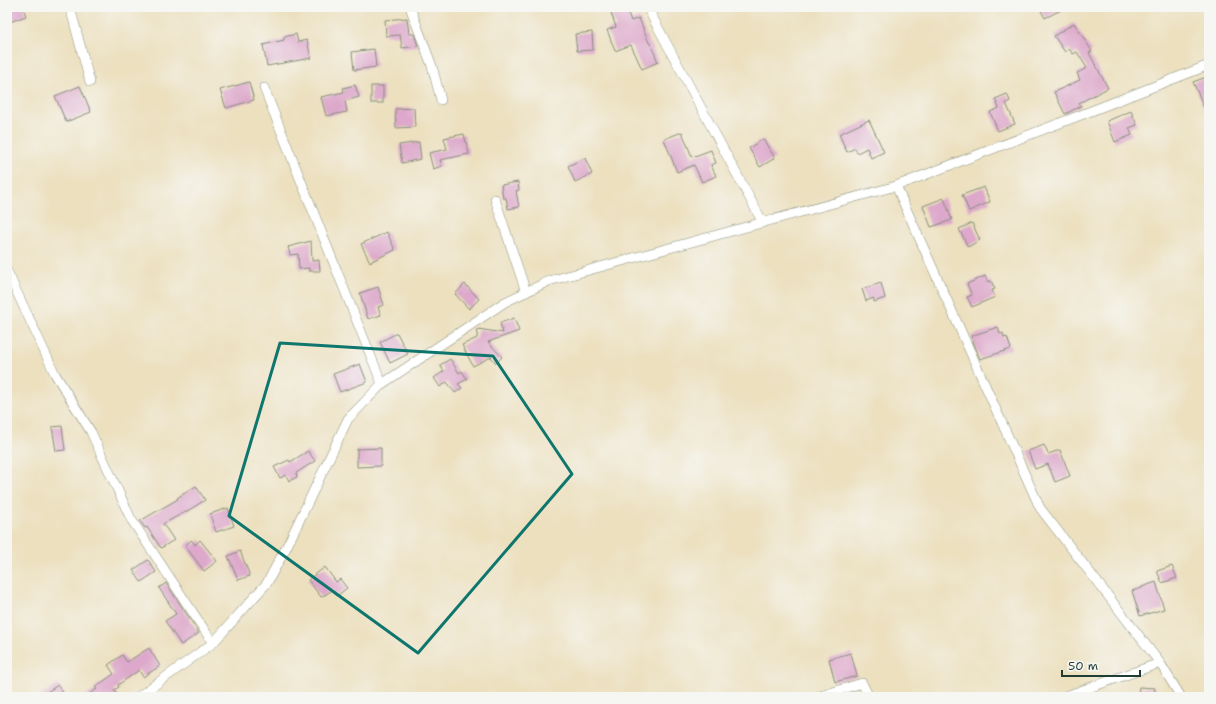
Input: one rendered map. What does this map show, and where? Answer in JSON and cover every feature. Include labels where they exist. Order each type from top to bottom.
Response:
[{"type":"street","points":[[70,7],[90,82]]},
{"type":"street","points":[[410,7],[432,66],[441,100]]},
{"type":"street","points":[[647,7],[763,223]]},
{"type":"street","points":[[138,697],[213,643],[267,583],[287,546],[348,419],[382,384],[505,302],[549,281],[896,186],[1209,64]]},
{"type":"street","points":[[264,88],[382,384]]},
{"type":"street","points":[[896,186],[1040,508],[1160,663],[1181,697]]},
{"type":"street","points":[[495,199],[526,292]]},
{"type":"street","points":[[7,271],[55,374],[91,432],[131,519],[213,643]]},
{"type":"street","points":[[1063,697],[1160,663]]},
{"type":"street","points":[[817,697],[862,683],[869,697]]},
{"type":"highlighted area","points":[[280,343],[493,356],[572,474],[418,653],[229,516]]},
{"type":"building","points":[[12,7],[23,7],[26,16],[7,23],[7,9]]},
{"type":"building","points":[[609,7],[626,7],[631,21],[639,18],[658,62],[642,69],[631,45],[615,51],[607,30],[616,27]]},
{"type":"building","points":[[1039,7],[1067,7],[1045,18]]},
{"type":"building","points":[[407,18],[409,34],[414,34],[418,46],[402,48],[400,35],[386,36],[385,20]]},
{"type":"building","points":[[1074,23],[1092,51],[1089,53],[1108,88],[1079,103],[1081,106],[1065,114],[1054,92],[1080,80],[1077,73],[1087,68],[1077,52],[1073,54],[1069,49],[1065,52],[1054,36]]},
{"type":"building","points":[[592,32],[593,50],[577,51],[575,34]]},
{"type":"building","points":[[296,34],[298,42],[307,40],[311,58],[267,66],[263,45],[284,40],[284,37]]},
{"type":"building","points":[[374,49],[376,67],[354,70],[352,52]]},
{"type":"building","points":[[1209,76],[1209,119],[1193,82]]},
{"type":"building","points":[[249,82],[254,100],[226,108],[220,90]]},
{"type":"building","points":[[355,85],[359,97],[345,101],[347,112],[326,116],[321,97],[344,92],[343,88]]},
{"type":"building","points":[[80,86],[91,112],[66,122],[55,96]]},
{"type":"building","points":[[371,86],[383,86],[383,103],[371,103]]},
{"type":"building","points":[[1007,94],[1010,101],[1006,103],[1015,124],[998,131],[990,112],[999,108],[995,99]]},
{"type":"building","points":[[414,108],[415,127],[396,128],[395,109]]},
{"type":"building","points":[[1131,111],[1137,125],[1129,128],[1132,135],[1115,142],[1107,121]]},
{"type":"building","points":[[869,120],[884,152],[871,158],[867,148],[857,153],[855,148],[847,152],[839,134]]},
{"type":"building","points":[[682,132],[692,157],[711,150],[716,163],[711,165],[716,176],[702,182],[694,165],[677,172],[664,139]]},
{"type":"building","points":[[464,134],[469,154],[440,160],[442,166],[433,169],[429,153],[447,149],[444,138]]},
{"type":"building","points":[[763,139],[775,158],[760,167],[749,148]]},
{"type":"building","points":[[419,142],[421,159],[402,163],[399,145]]},
{"type":"building","points":[[585,158],[592,174],[575,182],[568,166]]},
{"type":"building","points":[[518,182],[519,190],[516,191],[519,207],[508,209],[506,198],[503,198],[501,185]]},
{"type":"building","points":[[984,187],[990,202],[969,211],[962,195]]},
{"type":"building","points":[[944,198],[952,220],[931,227],[923,206]]},
{"type":"building","points":[[972,223],[980,240],[968,247],[959,229]]},
{"type":"building","points":[[387,232],[395,250],[370,262],[361,244]]},
{"type":"building","points":[[311,241],[312,261],[319,260],[320,271],[309,271],[309,268],[299,269],[298,254],[290,255],[288,247]]},
{"type":"building","points":[[985,276],[988,282],[991,281],[995,289],[992,290],[995,297],[972,307],[967,297],[972,295],[967,284]]},
{"type":"building","points":[[881,283],[885,298],[874,302],[874,298],[866,301],[862,289]]},
{"type":"building","points":[[465,284],[479,299],[469,309],[455,294]]},
{"type":"building","points":[[378,287],[384,305],[378,307],[381,315],[368,319],[360,293]]},
{"type":"building","points":[[514,318],[519,331],[488,342],[502,357],[496,363],[491,357],[473,366],[462,345],[477,338],[478,329],[503,333],[500,323]]},
{"type":"building","points":[[998,327],[1000,334],[1003,333],[1004,338],[1007,337],[1011,349],[980,359],[971,336]]},
{"type":"building","points":[[397,333],[408,354],[390,363],[380,342]]},
{"type":"building","points":[[450,359],[459,373],[462,371],[467,379],[458,384],[462,388],[455,393],[447,382],[440,387],[434,378],[444,371],[440,365]]},
{"type":"building","points":[[360,364],[367,382],[340,392],[333,374]]},
{"type":"building","points":[[62,426],[65,450],[56,451],[52,427]]},
{"type":"building","points":[[1044,445],[1048,454],[1060,450],[1070,476],[1055,482],[1048,464],[1035,469],[1028,451]]},
{"type":"building","points":[[381,448],[381,466],[357,467],[357,449]]},
{"type":"building","points":[[308,451],[315,461],[296,473],[297,477],[289,481],[286,475],[280,478],[274,467],[289,460],[290,462]]},
{"type":"building","points":[[196,486],[205,500],[163,524],[174,540],[161,548],[147,527],[145,528],[140,521],[178,499],[177,498]]},
{"type":"building","points":[[228,508],[234,526],[216,532],[210,514]]},
{"type":"building","points":[[191,540],[195,545],[200,540],[217,561],[204,571],[185,546]]},
{"type":"building","points":[[240,551],[250,576],[238,580],[228,556]]},
{"type":"building","points":[[148,560],[156,572],[141,582],[133,570]]},
{"type":"building","points":[[1172,566],[1177,578],[1162,583],[1157,571]]},
{"type":"building","points":[[325,567],[336,582],[340,579],[347,588],[337,596],[333,590],[321,597],[308,580]]},
{"type":"building","points":[[1156,582],[1164,609],[1140,616],[1132,591]]},
{"type":"building","points":[[166,583],[199,633],[181,645],[165,621],[176,614],[159,588]]},
{"type":"building","points":[[149,648],[160,666],[143,677],[139,670],[118,685],[119,687],[114,690],[119,697],[85,697],[97,689],[95,687],[114,674],[108,665],[122,655],[127,662]]},
{"type":"building","points":[[851,653],[857,676],[835,682],[829,659]]},
{"type":"building","points":[[58,685],[66,697],[39,697]]},
{"type":"building","points":[[1139,687],[1155,688],[1154,697],[1138,697]]}]
